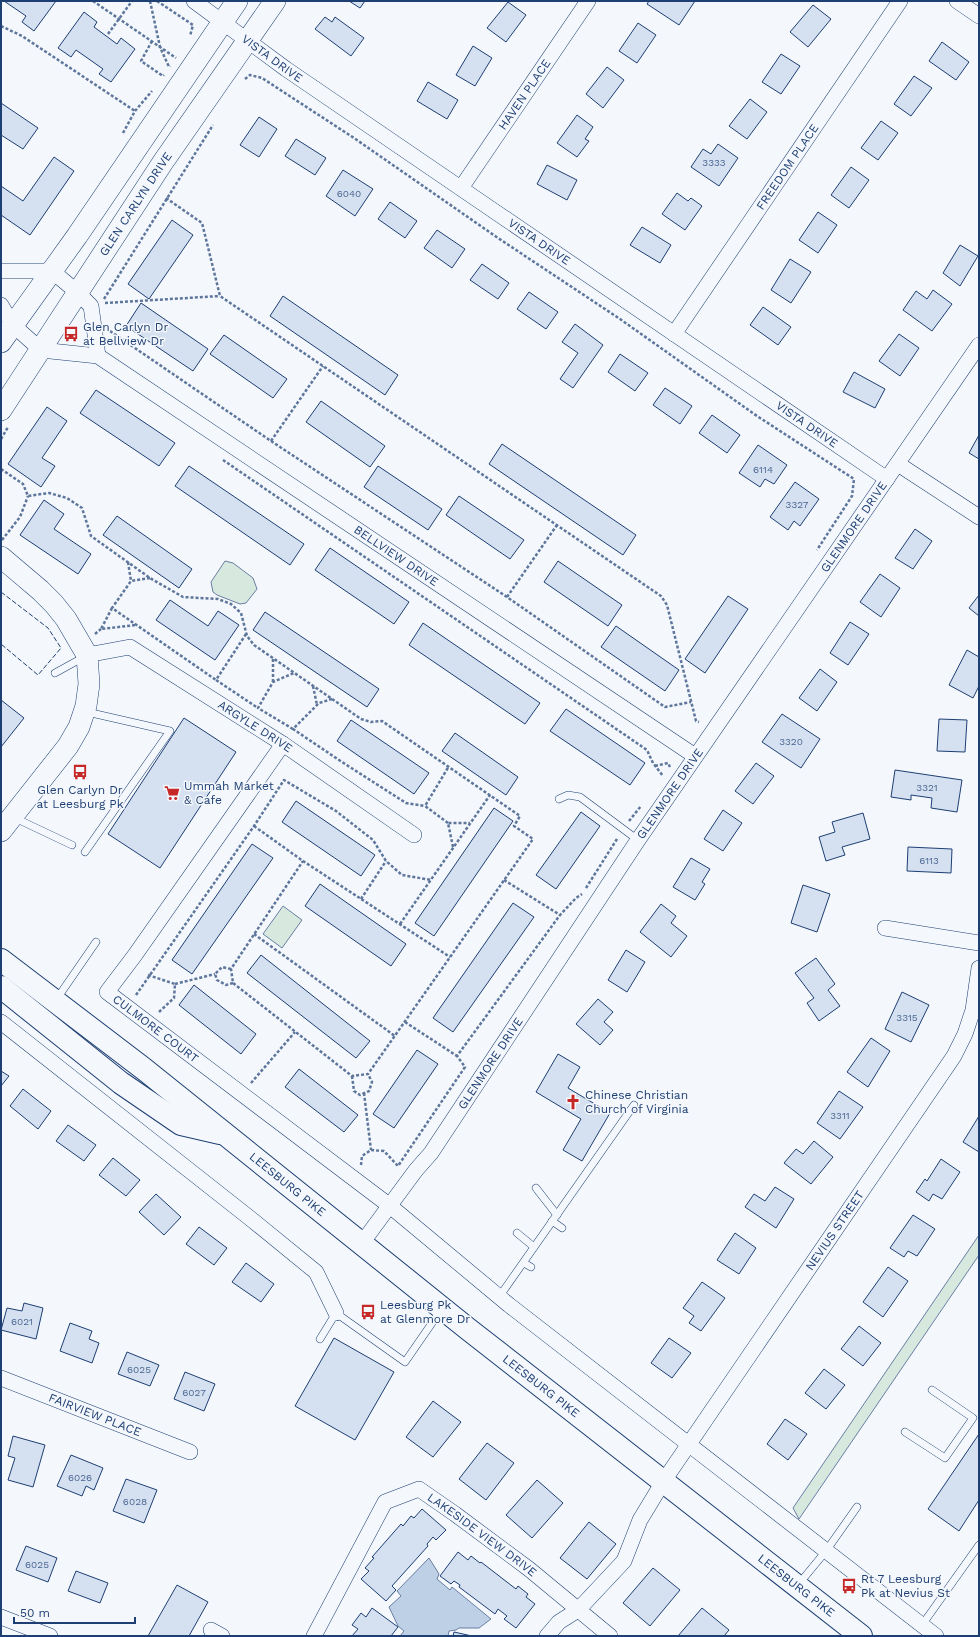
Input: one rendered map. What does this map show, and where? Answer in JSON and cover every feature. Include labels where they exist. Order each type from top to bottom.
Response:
[{"type":"main road","name":"LEESBURG PIKE","points":[[1,960],[144,1069],[223,1134],[442,1308],[861,1636]]},
{"type":"main road","name":"LEESBURG PIKE","points":[[1,987],[121,1083],[181,1124],[223,1134]]},
{"type":"street","name":"VISTA DRIVE","points":[[194,1],[286,69],[887,479]]},
{"type":"street","points":[[1,342],[77,236],[237,1]]},
{"type":"street","name":"GLEN CARLYN DRIVE","points":[[5,418],[41,350],[77,292],[163,162],[275,1]]},
{"type":"street","name":"HAVEN PLACE","points":[[461,188],[588,1]]},
{"type":"street","name":"FREEDOM PLACE","points":[[674,334],[900,1]]},
{"type":"street","points":[[957,1],[979,16]]},
{"type":"street","points":[[1,271],[52,271],[77,292],[91,306],[98,356]]},
{"type":"street","points":[[1,305],[12,325],[41,350]]},
{"type":"street","name":"GLENMORE DRIVE","points":[[362,1243],[416,1170],[431,1153],[638,840],[979,345]]},
{"type":"street","name":"BELLVIEW DRIVE","points":[[41,350],[98,356],[695,756]]},
{"type":"street","points":[[898,464],[979,517]]},
{"type":"street","points":[[1,557],[54,604],[66,619],[87,655],[89,684],[84,712],[79,727],[68,746],[7,824]]},
{"type":"street","name":"ARGYLE DRIVE","points":[[87,655],[130,647],[283,744],[414,835]]},
{"type":"street","name":"CULMORE COURT","points":[[283,744],[135,955],[107,992],[390,1206]]},
{"type":"street","points":[[885,928],[979,943]]},
{"type":"street","name":"NEVIUS STREET","points":[[663,1482],[954,1056],[965,1034],[973,1010],[979,968]]},
{"type":"street","points":[[1,1022],[245,1214],[316,1272],[336,1313]]},
{"type":"street","points":[[390,1206],[499,1297],[936,1636]]},
{"type":"street","name":"FAIRVIEW PLACE","points":[[1,1378],[190,1452]]},
{"type":"street","points":[[546,1636],[558,1622],[578,1610],[624,1561],[640,1520],[663,1482]]},
{"type":"street","name":"LAKESIDE VIEW DRIVE","points":[[314,1636],[385,1502],[419,1489],[529,1569],[610,1636]]},
{"type":"street","points":[[1,1617],[50,1636]]},
{"type":"lane","points":[[55,673],[87,655]]},
{"type":"lane","points":[[84,712],[137,722],[170,731],[85,852]]},
{"type":"lane","points":[[559,800],[568,795],[580,797],[638,840]]},
{"type":"lane","points":[[7,824],[72,845]]},
{"type":"lane","points":[[55,1002],[96,942]]},
{"type":"lane","points":[[499,1297],[634,1105]]},
{"type":"lane","points":[[536,1188],[562,1228]]},
{"type":"lane","points":[[517,1232],[534,1247]]},
{"type":"lane","points":[[524,1263],[532,1267]]},
{"type":"lane","points":[[320,1339],[336,1313],[405,1362],[442,1308]]},
{"type":"lane","points":[[905,1432],[945,1458],[973,1418],[932,1390]]},
{"type":"lane","points":[[797,1586],[826,1551],[857,1507]]},
{"type":"lane","points":[[922,1625],[979,1545]]},
{"type":"path","points":[[93,1],[176,58]]},
{"type":"path","points":[[108,34],[132,1]]},
{"type":"path","points":[[150,1],[160,48],[169,67]]},
{"type":"path","points":[[158,1],[192,25],[190,38]]},
{"type":"path","points":[[1,26],[22,36],[135,111]]},
{"type":"path","points":[[152,41],[141,61],[163,76]]},
{"type":"path","points":[[159,82],[179,53]]},
{"type":"path","points":[[242,81],[250,75],[262,78],[620,319],[753,413],[854,479],[852,496],[815,553]]},
{"type":"path","points":[[120,138],[135,111],[154,88]]},
{"type":"path","points":[[215,123],[166,198],[101,304],[220,296],[661,596],[667,605],[696,721],[699,723],[704,717]]},
{"type":"path","points":[[166,198],[202,223],[220,296]]},
{"type":"path","points":[[107,329],[271,441],[508,598],[665,707],[691,702]]},
{"type":"path","points":[[271,441],[323,366]]},
{"type":"path","points":[[1,438],[5,418]]},
{"type":"path","points":[[217,456],[647,750],[655,766],[663,776]]},
{"type":"path","points":[[1,469],[23,484],[28,496],[20,517],[1,542]]},
{"type":"path","points":[[28,496],[49,493],[67,498],[82,508],[91,536],[150,578],[183,597],[218,599],[231,604],[241,613],[246,633],[254,645],[361,719],[370,722],[382,720],[449,766],[520,816],[514,826],[533,839],[368,1074],[352,1076]]},
{"type":"path","points":[[508,598],[557,525]]},
{"type":"path","points":[[128,562],[131,581],[112,608],[101,629],[136,625]]},
{"type":"path","points":[[131,581],[150,578]]},
{"type":"path","points":[[112,608],[258,708],[293,728],[342,762],[406,803],[425,806],[448,823],[470,823]]},
{"type":"path","points":[[216,680],[246,633]]},
{"type":"path","points":[[258,708],[273,682],[273,658]]},
{"type":"path","points":[[273,682],[295,673]]},
{"type":"path","points":[[313,686],[317,705]]},
{"type":"path","points":[[293,728],[317,705],[332,699]]},
{"type":"path","points":[[655,766],[668,763],[671,767],[658,782]]},
{"type":"path","points":[[425,806],[449,766]]},
{"type":"path","points":[[142,999],[136,995],[148,975],[254,826],[284,780],[336,812],[373,840],[386,861],[402,875],[431,880]]},
{"type":"path","points":[[400,924],[490,795]]},
{"type":"path","points":[[457,1056],[560,915],[576,898],[581,896],[623,829],[645,800]]},
{"type":"path","points":[[448,823],[453,847]]},
{"type":"path","points":[[254,826],[303,861],[450,957]]},
{"type":"path","points":[[303,861],[231,969],[233,983],[352,1076],[354,1091],[360,1095],[369,1091],[372,1082],[368,1074]]},
{"type":"path","points":[[361,899],[386,861]]},
{"type":"path","points":[[504,880],[560,915]]},
{"type":"path","points":[[254,934],[395,1036]]},
{"type":"path","points":[[148,975],[175,984],[215,974],[222,967],[231,969]]},
{"type":"path","points":[[215,974],[217,980],[226,985],[233,983]]},
{"type":"path","points":[[159,1012],[174,998],[175,984]]},
{"type":"path","points":[[153,1008],[165,1017]]},
{"type":"path","points":[[394,1172],[465,1067],[457,1056],[405,1022]]},
{"type":"path","points":[[244,1080],[250,1084],[295,1032]]},
{"type":"path","points":[[364,1093],[371,1150]]},
{"type":"path","points":[[361,1171],[362,1156],[371,1150],[384,1150],[398,1166]]},
{"type":"shaded area","points":[[225,561],[233,563],[253,578],[257,589],[246,603],[240,604],[213,592],[211,582]]},
{"type":"shaded area","points":[[283,906],[302,920],[282,948],[263,934]]},
{"type":"shaded area","points":[[979,1235],[979,1255],[799,1519],[793,1508]]},
{"type":"water","points":[[429,1558],[439,1574],[437,1579],[450,1590],[452,1587],[491,1619],[479,1628],[459,1628],[449,1631],[448,1636],[400,1636],[404,1631],[398,1626],[389,1607],[401,1596],[397,1591]]},
{"type":"building","points":[[4,1],[56,1],[34,31],[22,22],[26,16]]},
{"type":"building","points":[[349,1],[365,1],[360,8]]},
{"type":"building","points":[[649,1],[695,1],[679,25],[647,4]]},
{"type":"building","points":[[508,2],[526,15],[506,42],[487,28]]},
{"type":"building","points":[[813,5],[831,19],[808,47],[790,32]]},
{"type":"building","points":[[84,12],[97,22],[94,27],[117,44],[121,38],[135,49],[111,82],[99,74],[103,69],[76,50],[71,57],[58,48]]},
{"type":"building","points":[[325,17],[332,22],[335,17],[364,38],[351,56],[315,29]]},
{"type":"building","points":[[638,23],[656,35],[637,63],[619,51]]},
{"type":"building","points":[[942,42],[969,62],[956,80],[929,61]]},
{"type":"building","points":[[473,46],[492,58],[475,86],[456,75]]},
{"type":"building","points":[[781,54],[800,66],[781,94],[762,82]]},
{"type":"building","points":[[607,67],[624,80],[603,108],[586,94]]},
{"type":"building","points":[[914,76],[932,88],[911,116],[894,104]]},
{"type":"building","points":[[428,82],[458,100],[447,119],[417,101]]},
{"type":"building","points":[[750,99],[767,112],[747,139],[729,126]]},
{"type":"building","points":[[1,103],[38,128],[23,149],[1,135]]},
{"type":"building","points":[[577,115],[593,127],[585,139],[589,141],[577,157],[557,143]]},
{"type":"building","points":[[259,117],[277,129],[259,157],[240,145]]},
{"type":"building","points":[[881,121],[898,133],[878,160],[861,148]]},
{"type":"building","points":[[296,139],[326,158],[315,175],[285,156]]},
{"type":"building","points":[[718,144],[738,158],[719,186],[691,167],[703,149],[711,154]]},
{"type":"building","points":[[54,157],[74,171],[30,235],[1,215],[1,186],[23,201]]},
{"type":"building","points":[[547,165],[577,180],[567,200],[537,184]]},
{"type":"building","points":[[851,167],[869,180],[849,208],[831,195]]},
{"type":"building","points":[[343,170],[373,189],[355,216],[326,196]]},
{"type":"building","points":[[677,193],[688,201],[691,198],[702,206],[685,230],[662,214]]},
{"type":"building","points":[[390,202],[417,221],[405,238],[378,219]]},
{"type":"building","points":[[818,212],[837,225],[818,253],[799,240]]},
{"type":"building","points":[[172,220],[193,235],[149,299],[128,284]]},
{"type":"building","points":[[642,227],[671,245],[660,263],[630,245]]},
{"type":"building","points":[[437,230],[465,249],[452,268],[424,248]]},
{"type":"building","points":[[960,245],[978,256],[960,286],[943,273]]},
{"type":"building","points":[[790,259],[811,272],[791,303],[771,290]]},
{"type":"building","points":[[482,264],[509,283],[498,299],[470,280]]},
{"type":"building","points":[[933,290],[952,304],[932,331],[903,310],[916,291],[927,299]]},
{"type":"building","points":[[529,292],[558,312],[546,329],[517,309]]},
{"type":"building","points":[[283,296],[398,375],[385,395],[270,316]]},
{"type":"building","points":[[141,303],[208,349],[193,371],[126,326]]},
{"type":"building","points":[[763,307],[791,327],[778,345],[750,325]]},
{"type":"building","points":[[575,324],[603,345],[573,388],[560,379],[578,353],[562,342]]},
{"type":"building","points":[[899,334],[919,348],[900,376],[879,361]]},
{"type":"building","points":[[224,335],[287,379],[273,398],[210,354]]},
{"type":"building","points":[[620,354],[648,373],[635,391],[608,372]]},
{"type":"building","points":[[854,372],[885,389],[875,408],[843,392]]},
{"type":"building","points":[[665,388],[692,406],[680,424],[653,405]]},
{"type":"building","points":[[96,390],[175,443],[159,466],[80,413]]},
{"type":"building","points":[[321,401],[385,446],[370,467],[306,422]]},
{"type":"building","points":[[47,407],[67,421],[42,458],[55,466],[41,487],[8,464]]},
{"type":"building","points":[[712,415],[740,435],[727,453],[699,433]]},
{"type":"building","points":[[979,435],[979,459],[969,453]]},
{"type":"building","points":[[502,444],[636,535],[623,555],[489,464]]},
{"type":"building","points":[[758,445],[787,465],[774,484],[765,479],[760,487],[739,473]]},
{"type":"building","points":[[189,466],[304,544],[290,565],[175,486]]},
{"type":"building","points":[[378,466],[442,509],[428,530],[364,487]]},
{"type":"building","points":[[795,482],[819,499],[800,526],[794,521],[788,530],[770,517]]},
{"type":"building","points":[[459,496],[524,540],[510,559],[446,515]]},
{"type":"building","points":[[44,500],[64,514],[54,529],[91,554],[78,574],[20,535]]},
{"type":"building","points":[[117,516],[192,569],[179,588],[103,535]]},
{"type":"building","points":[[915,529],[932,541],[913,569],[895,558]]},
{"type":"building","points":[[330,548],[409,602],[394,624],[315,570]]},
{"type":"building","points":[[558,561],[622,605],[608,626],[544,582]]},
{"type":"building","points":[[880,574],[900,588],[881,617],[860,602]]},
{"type":"building","points":[[979,595],[979,616],[969,608]]},
{"type":"building","points":[[728,596],[748,609],[705,673],[685,659]]},
{"type":"building","points":[[170,600],[208,626],[218,611],[239,625],[215,660],[156,620]]},
{"type":"building","points":[[265,612],[379,689],[367,707],[253,630]]},
{"type":"building","points":[[850,622],[869,634],[848,665],[830,653]]},
{"type":"building","points":[[423,623],[540,703],[525,724],[409,645]]},
{"type":"building","points":[[616,626],[679,670],[665,691],[601,647]]},
{"type":"building","points":[[967,650],[979,657],[979,686],[973,698],[949,685]]},
{"type":"building","points":[[820,669],[837,682],[817,711],[799,698]]},
{"type":"building","points":[[1,700],[24,718],[1,747]]},
{"type":"building","points":[[566,709],[645,763],[630,785],[550,731]]},
{"type":"building","points":[[782,714],[820,739],[801,768],[762,742]]},
{"type":"building","name":"Ummah Market & Cafe","points":[[184,718],[236,752],[160,868],[108,834]]},
{"type":"building","points":[[939,719],[967,720],[965,752],[937,751]]},
{"type":"building","points":[[351,720],[429,773],[414,794],[337,741]]},
{"type":"building","points":[[455,733],[518,777],[506,795],[442,751]]},
{"type":"building","points":[[756,763],[774,776],[753,804],[735,791]]},
{"type":"building","points":[[895,770],[962,780],[957,812],[931,808],[932,798],[911,795],[911,800],[891,797]]},
{"type":"building","points":[[296,801],[375,855],[361,876],[282,822]]},
{"type":"building","points":[[494,808],[513,821],[434,936],[415,923]]},
{"type":"building","points":[[723,810],[742,823],[723,851],[704,839]]},
{"type":"building","points":[[581,812],[600,826],[556,889],[536,875]]},
{"type":"building","points":[[863,813],[870,839],[842,847],[845,855],[826,861],[819,837],[835,832],[832,822]]},
{"type":"building","points":[[252,844],[273,858],[192,974],[172,960]]},
{"type":"building","points":[[908,847],[952,849],[951,873],[907,871]]},
{"type":"building","points":[[691,858],[710,869],[702,882],[705,884],[695,900],[673,887]]},
{"type":"building","points":[[320,884],[406,944],[391,966],[305,906]]},
{"type":"building","points":[[803,885],[830,894],[817,932],[791,923]]},
{"type":"building","points":[[513,903],[534,917],[453,1032],[433,1018]]},
{"type":"building","points":[[661,904],[676,916],[671,923],[687,936],[671,957],[640,932]]},
{"type":"building","points":[[626,950],[645,962],[627,992],[608,980]]},
{"type":"building","points":[[261,955],[370,1041],[356,1058],[247,973]]},
{"type":"building","points":[[816,958],[835,984],[828,990],[840,1006],[819,1021],[807,1003],[814,998],[795,973]]},
{"type":"building","points":[[194,985],[256,1034],[241,1054],[179,1005]]},
{"type":"building","points":[[902,992],[929,1005],[911,1042],[885,1029]]},
{"type":"building","points":[[598,999],[613,1012],[604,1022],[613,1030],[600,1045],[576,1024]]},
{"type":"building","points":[[871,1038],[890,1051],[868,1087],[847,1072]]},
{"type":"building","points":[[417,1050],[438,1064],[394,1128],[373,1114]]},
{"type":"building","name":"Chinese Christian Church of Virginia","points":[[558,1054],[580,1067],[568,1088],[610,1113],[582,1161],[563,1150],[581,1119],[536,1092]]},
{"type":"building","points":[[299,1069],[358,1115],[344,1132],[285,1087]]},
{"type":"building","points":[[1,1071],[9,1076],[1,1086]]},
{"type":"building","points":[[23,1089],[51,1111],[38,1129],[10,1106]]},
{"type":"building","points":[[839,1091],[863,1107],[840,1139],[817,1123]]},
{"type":"building","points":[[979,1116],[979,1152],[963,1142]]},
{"type":"building","points":[[68,1125],[96,1145],[84,1161],[56,1141]]},
{"type":"building","points":[[814,1141],[833,1157],[811,1184],[784,1163],[796,1149],[803,1154]]},
{"type":"building","points":[[113,1158],[140,1180],[126,1196],[99,1175]]},
{"type":"building","points":[[941,1159],[960,1172],[942,1199],[933,1194],[929,1201],[916,1192],[925,1179],[927,1181]]},
{"type":"building","points":[[775,1187],[794,1199],[776,1228],[745,1207],[754,1194],[765,1201]]},
{"type":"building","points":[[156,1194],[181,1217],[164,1235],[139,1212]]},
{"type":"building","points":[[913,1215],[935,1229],[917,1256],[908,1251],[904,1257],[890,1248]]},
{"type":"building","points":[[199,1227],[227,1248],[214,1265],[186,1244]]},
{"type":"building","points":[[735,1233],[756,1248],[739,1274],[717,1260]]},
{"type":"building","points":[[246,1263],[274,1284],[261,1302],[232,1282]]},
{"type":"building","points":[[888,1267],[908,1281],[883,1317],[863,1302]]},
{"type":"building","points":[[702,1282],[725,1298],[701,1331],[689,1323],[694,1316],[683,1308]]},
{"type":"building","points":[[24,1303],[43,1308],[36,1339],[1,1330],[7,1308],[22,1311]]},
{"type":"building","points":[[70,1323],[92,1331],[89,1339],[99,1343],[92,1363],[60,1351]]},
{"type":"building","points":[[859,1326],[881,1343],[863,1366],[841,1349]]},
{"type":"building","points":[[334,1338],[394,1372],[355,1440],[295,1406]]},
{"type":"building","points":[[669,1338],[691,1353],[672,1378],[651,1363]]},
{"type":"building","points":[[127,1352],[159,1365],[150,1386],[118,1374]]},
{"type":"building","points":[[824,1369],[845,1385],[826,1409],[805,1393]]},
{"type":"building","points":[[185,1372],[215,1384],[204,1411],[174,1399]]},
{"type":"building","points":[[433,1401],[461,1422],[433,1457],[406,1437]]},
{"type":"building","points":[[785,1419],[807,1434],[788,1460],[767,1444]]},
{"type":"building","points":[[979,1434],[979,1500],[959,1531],[928,1509]]},
{"type":"building","points":[[13,1436],[45,1445],[33,1487],[8,1480],[15,1458],[8,1456]]},
{"type":"building","points":[[487,1443],[514,1463],[486,1500],[459,1479]]},
{"type":"building","points":[[71,1455],[103,1468],[94,1490],[86,1486],[82,1496],[57,1486]]},
{"type":"building","points":[[126,1479],[157,1490],[144,1523],[113,1511]]},
{"type":"building","points":[[537,1480],[563,1503],[532,1538],[506,1515]]},
{"type":"building","points":[[422,1509],[446,1530],[436,1540],[433,1537],[427,1544],[428,1546],[392,1586],[396,1590],[386,1601],[361,1579],[369,1571],[365,1568],[374,1558],[372,1557],[401,1524],[403,1526],[411,1516],[414,1518]]},
{"type":"building","points":[[589,1522],[616,1544],[587,1579],[560,1558]]},
{"type":"building","points":[[26,1546],[57,1558],[48,1582],[16,1570]]},
{"type":"building","points":[[458,1552],[468,1560],[471,1556],[480,1563],[481,1562],[516,1589],[518,1586],[528,1594],[526,1597],[535,1604],[516,1628],[504,1619],[507,1616],[498,1609],[495,1614],[459,1587],[460,1585],[454,1581],[451,1584],[440,1576]]},
{"type":"building","points":[[653,1568],[680,1590],[650,1626],[623,1603]]},
{"type":"building","points":[[76,1571],[108,1583],[100,1603],[68,1591]]},
{"type":"building","points":[[177,1585],[208,1602],[189,1636],[148,1636]]},
{"type":"building","points":[[372,1608],[398,1627],[391,1636],[352,1636],[358,1629],[352,1625],[361,1613],[366,1617]]},
{"type":"building","points":[[702,1608],[729,1630],[724,1636],[678,1636]]},
{"type":"building","points":[[454,1632],[472,1636],[453,1636]]},
{"type":"fence","points":[[1,592],[48,628],[61,648],[38,675],[1,644]]},
{"type":"place","name":"Glen Carlyn Dr at Bellview Dr","points":[[71,334]]},
{"type":"place","name":"Glen Carlyn Dr at Leesburg Pk","points":[[80,772]]},
{"type":"place","name":"Ummah Market & Cafe","points":[[172,793]]},
{"type":"place","name":"Chinese Christian Church of Virginia","points":[[573,1102]]},
{"type":"place","name":"Leesburg Pk at Glenmore Dr","points":[[368,1312]]},
{"type":"place","name":"Rt 7 Leesburg Pk at Nevius St","points":[[849,1586]]}]
